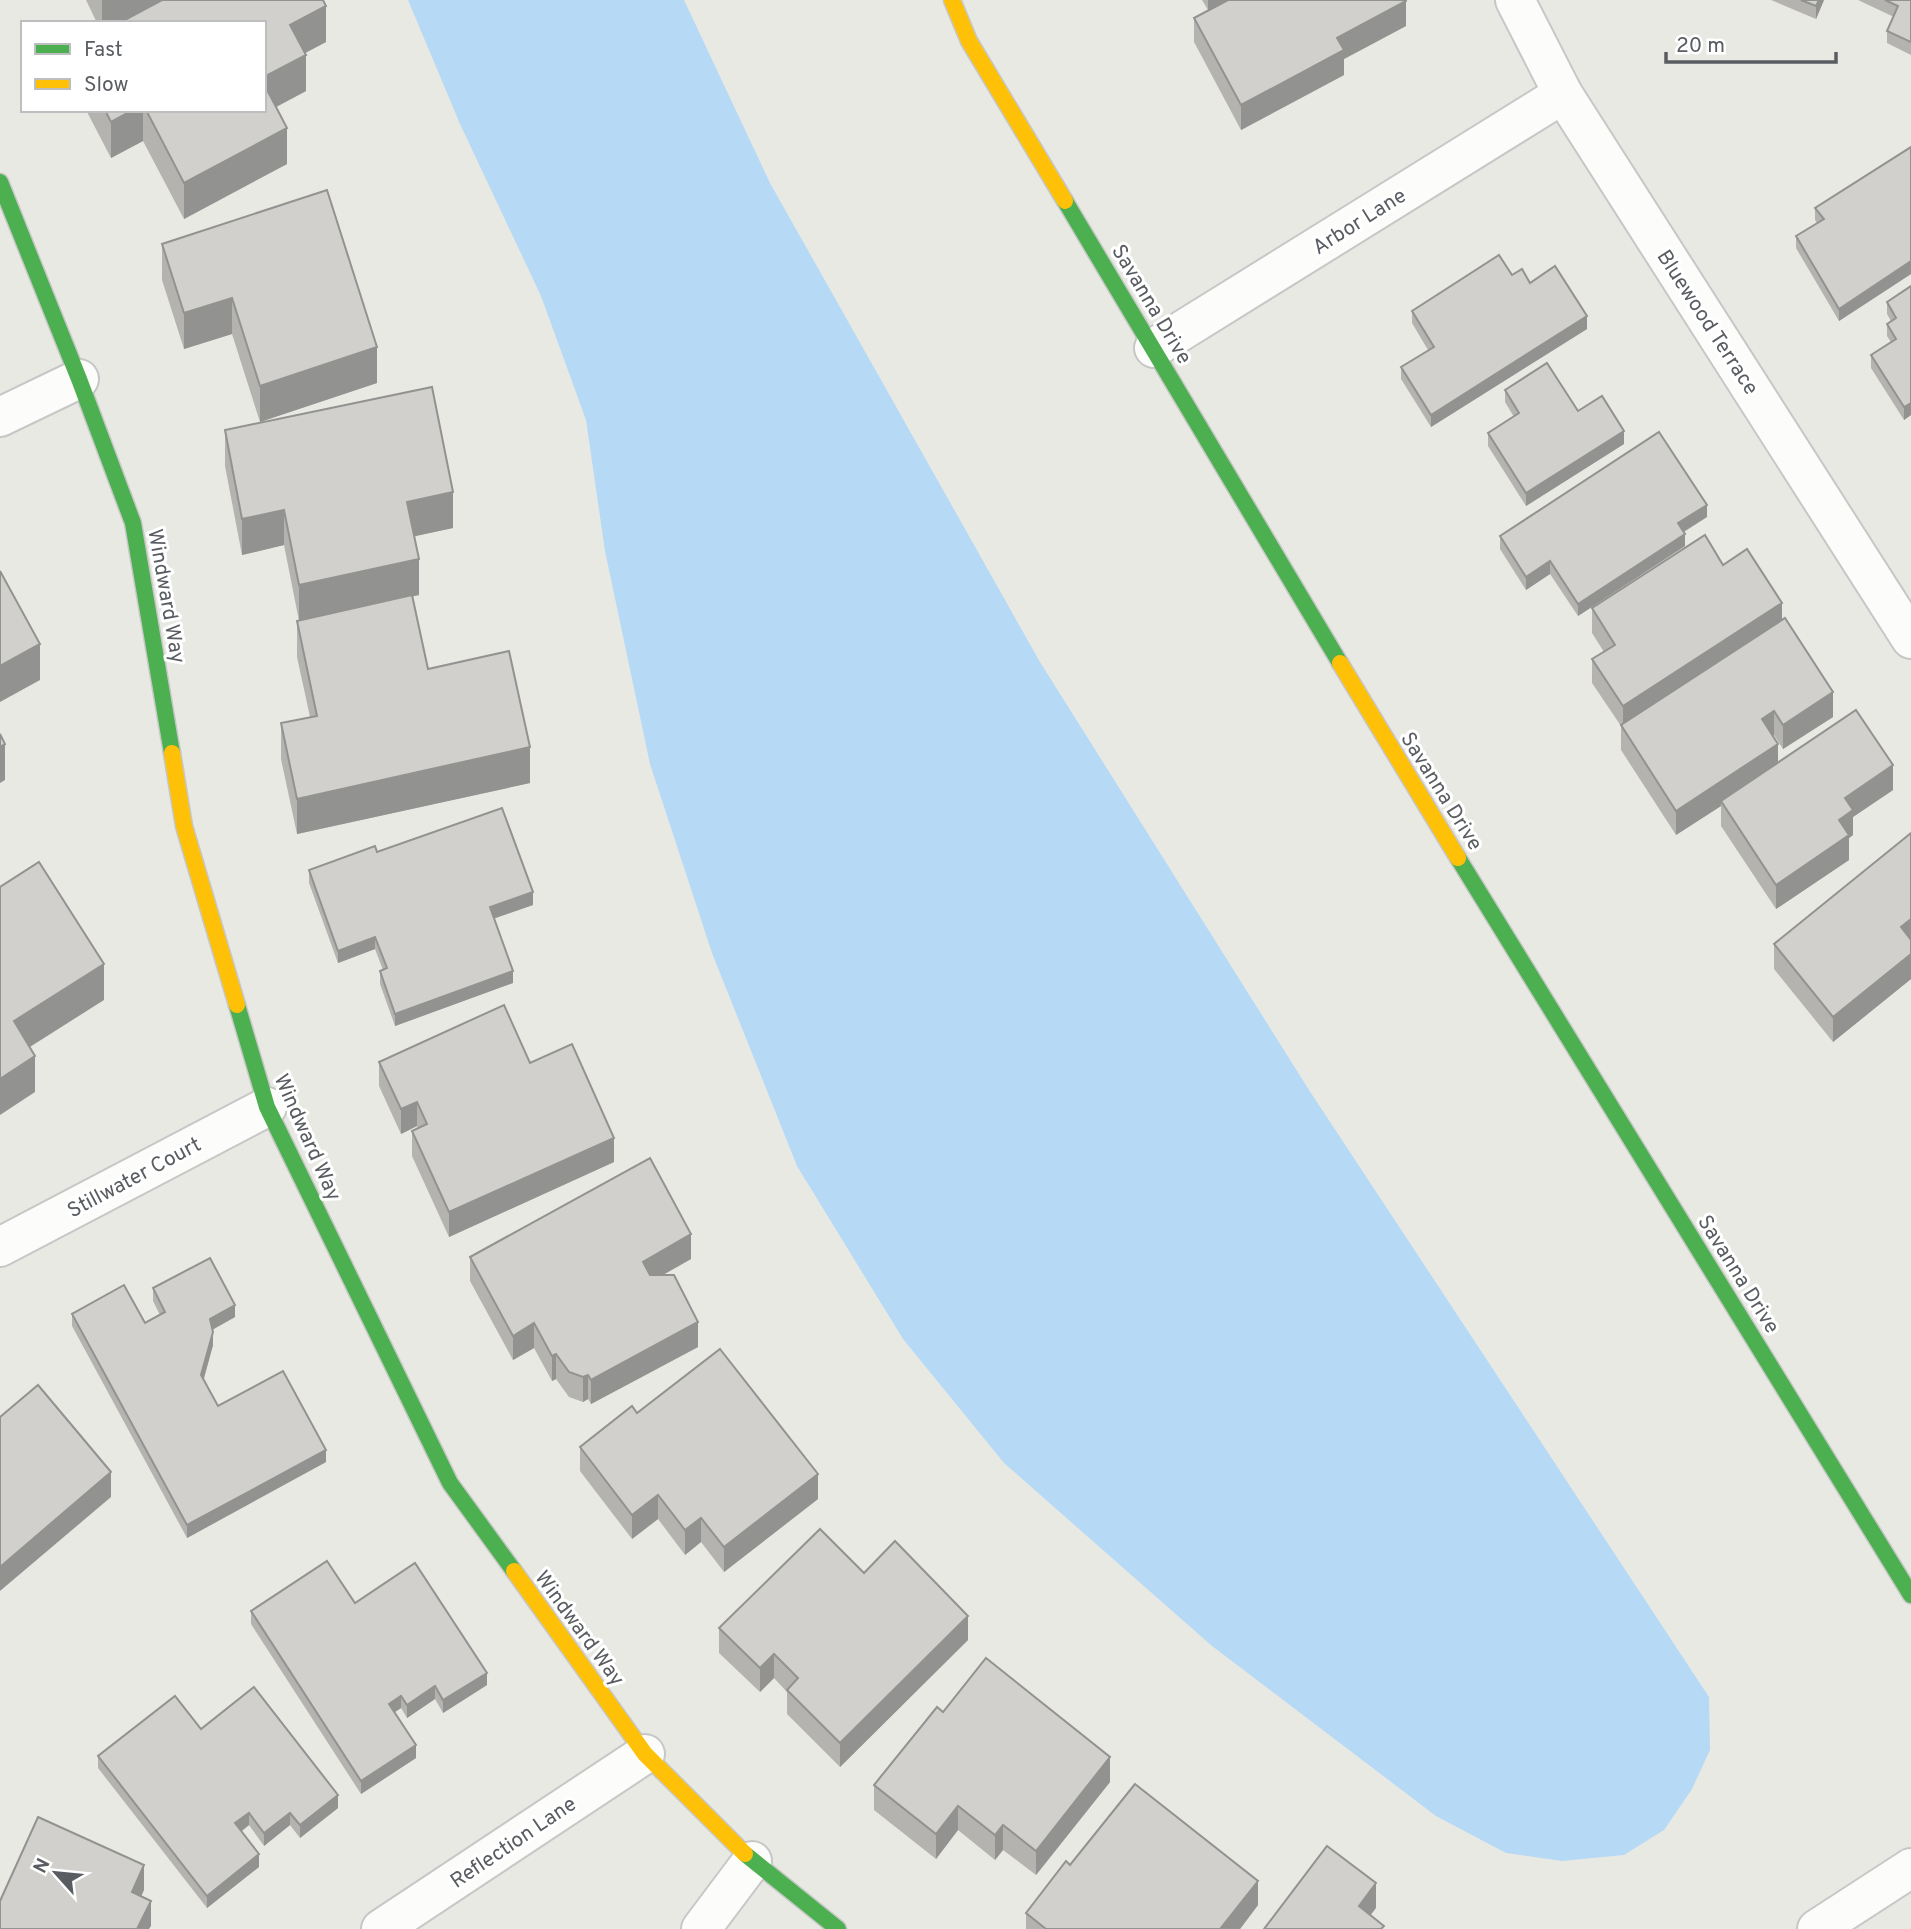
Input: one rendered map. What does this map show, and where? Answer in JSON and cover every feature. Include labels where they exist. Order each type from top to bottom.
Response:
[{"type":"street","name":"Savanna Drive","points":[[952,0],[969,41],[1373,719],[1911,1595]]},
{"type":"street","name":"Bluewood Terrace","points":[[1515,0],[1563,94],[1911,639]]},
{"type":"street","name":"Arbor Lane","points":[[1154,348],[1563,94]]},
{"type":"street","name":"Windward Way","points":[[0,182],[133,523],[184,826],[267,1107],[450,1483],[645,1754],[752,1861],[838,1929]]},
{"type":"street","points":[[0,417],[79,379]]},
{"type":"street","name":"Stillwater Court","points":[[0,1247],[267,1107]]},
{"type":"street","name":"Reflection Lane","points":[[382,1929],[645,1754]]},
{"type":"street","points":[[701,1929],[752,1861]]},
{"type":"street","points":[[1816,1929],[1911,1868]]},
{"type":"water","points":[[408,0],[684,0],[770,183],[1040,662],[1309,1090],[1709,1697],[1710,1750],[1692,1789],[1664,1830],[1624,1855],[1562,1861],[1506,1853],[1436,1816],[1212,1646],[1004,1463],[903,1339],[797,1166],[712,953],[650,764],[605,551],[586,420],[541,296],[460,124]]},
{"type":"building","points":[[162,0],[323,0],[326,6],[290,25],[306,55],[266,76],[266,21],[123,21]]},
{"type":"building","points":[[1228,0],[1406,1],[1337,38],[1344,50],[1241,105],[1194,18]]},
{"type":"building","points":[[1801,0],[1819,0],[1816,6]]},
{"type":"building","points":[[1885,0],[1911,0],[1911,42],[1887,31],[1898,6]]},
{"type":"building","points":[[266,88],[287,128],[184,183],[147,112],[266,112]]},
{"type":"building","points":[[106,112],[129,112],[111,122]]},
{"type":"building","points":[[1911,147],[1911,261],[1839,309],[1796,236],[1824,219],[1815,208]]},
{"type":"building","points":[[327,190],[377,347],[260,386],[232,298],[184,313],[162,244]]},
{"type":"building","points":[[1499,255],[1512,275],[1522,269],[1530,283],[1555,266],[1587,316],[1431,415],[1401,367],[1434,347],[1412,311]]},
{"type":"building","points":[[1911,286],[1911,403],[1904,407],[1871,355],[1896,339],[1887,324],[1896,318],[1887,302]]},
{"type":"building","points":[[1547,363],[1578,411],[1602,396],[1624,431],[1526,493],[1488,433],[1519,413],[1505,390]]},
{"type":"building","points":[[432,387],[453,492],[407,502],[419,559],[299,585],[284,510],[242,519],[225,430]]},
{"type":"building","points":[[1659,432],[1707,505],[1678,523],[1685,534],[1578,604],[1550,561],[1526,577],[1500,536]]},
{"type":"building","points":[[1705,535],[1723,565],[1747,549],[1782,603],[1623,706],[1592,659],[1615,645],[1592,608]]},
{"type":"building","points":[[0,571],[40,644],[0,666]]},
{"type":"building","points":[[412,595],[428,669],[509,651],[530,747],[297,799],[281,723],[317,716],[297,621]]},
{"type":"building","points":[[1785,618],[1833,692],[1783,725],[1774,711],[1762,719],[1778,744],[1676,811],[1621,725]]},
{"type":"building","points":[[1856,710],[1893,765],[1845,798],[1853,810],[1839,820],[1849,835],[1776,885],[1721,801]]},
{"type":"building","points":[[0,734],[5,744],[0,747]]},
{"type":"building","points":[[502,808],[533,892],[490,907],[513,971],[395,1014],[380,971],[387,968],[375,937],[338,951],[309,870],[375,846],[377,852]]},
{"type":"building","points":[[1911,833],[1911,919],[1901,927],[1911,940],[1911,954],[1833,1017],[1774,944]]},
{"type":"building","points":[[39,862],[104,964],[14,1021],[35,1056],[0,1079],[0,887]]},
{"type":"building","points":[[504,1005],[530,1063],[572,1044],[614,1138],[449,1212],[412,1131],[427,1124],[417,1102],[401,1109],[379,1062]]},
{"type":"building","points":[[650,1158],[691,1234],[643,1262],[650,1275],[674,1275],[698,1322],[591,1380],[588,1375],[583,1377],[569,1372],[556,1354],[552,1356],[534,1323],[513,1336],[470,1257]]},
{"type":"building","points":[[210,1258],[235,1305],[210,1319],[213,1332],[201,1375],[218,1406],[283,1371],[326,1450],[187,1525],[72,1314],[124,1285],[145,1323],[165,1312],[153,1288]]},
{"type":"building","points":[[720,1349],[818,1474],[724,1547],[701,1518],[685,1530],[658,1495],[632,1515],[580,1447],[632,1406],[637,1413]]},
{"type":"building","points":[[38,1385],[111,1472],[0,1567],[0,1417]]},
{"type":"building","points":[[820,1529],[864,1573],[895,1541],[968,1616],[840,1743],[787,1690],[798,1678],[774,1654],[760,1668],[719,1628]]},
{"type":"building","points":[[327,1561],[355,1603],[415,1563],[487,1673],[443,1700],[435,1686],[407,1705],[401,1696],[389,1704],[416,1745],[361,1781],[251,1611]]},
{"type":"building","points":[[986,1658],[1110,1757],[1036,1851],[1003,1825],[995,1835],[958,1806],[936,1834],[874,1785],[937,1707],[943,1712]]},
{"type":"building","points":[[254,1687],[338,1795],[300,1825],[290,1813],[264,1833],[249,1813],[235,1823],[259,1854],[207,1896],[98,1756],[175,1696],[201,1729]]},
{"type":"building","points":[[1135,1784],[1258,1881],[1220,1929],[1046,1929],[1026,1913],[1066,1861],[1070,1865]]},
{"type":"building","points":[[38,1817],[144,1865],[132,1892],[151,1901],[137,1929],[0,1929],[0,1901]]},
{"type":"building","points":[[1327,1846],[1376,1883],[1359,1906],[1384,1926],[1381,1929],[1264,1929]]},
{"type":"traffic: fast","points":[[0,182],[133,523],[172,753]]},
{"type":"traffic: fast","points":[[1065,201],[1340,663]]},
{"type":"traffic: fast","points":[[1458,858],[1911,1595]]},
{"type":"traffic: fast","points":[[237,1005],[267,1107],[450,1483],[514,1571]]},
{"type":"traffic: fast","points":[[745,1854],[838,1929]]},
{"type":"traffic: slow","points":[[952,0],[969,41],[1065,201]]},
{"type":"traffic: slow","points":[[1340,663],[1458,858]]},
{"type":"traffic: slow","points":[[172,753],[184,826],[237,1005]]},
{"type":"traffic: slow","points":[[514,1571],[645,1754],[745,1854]]}]
